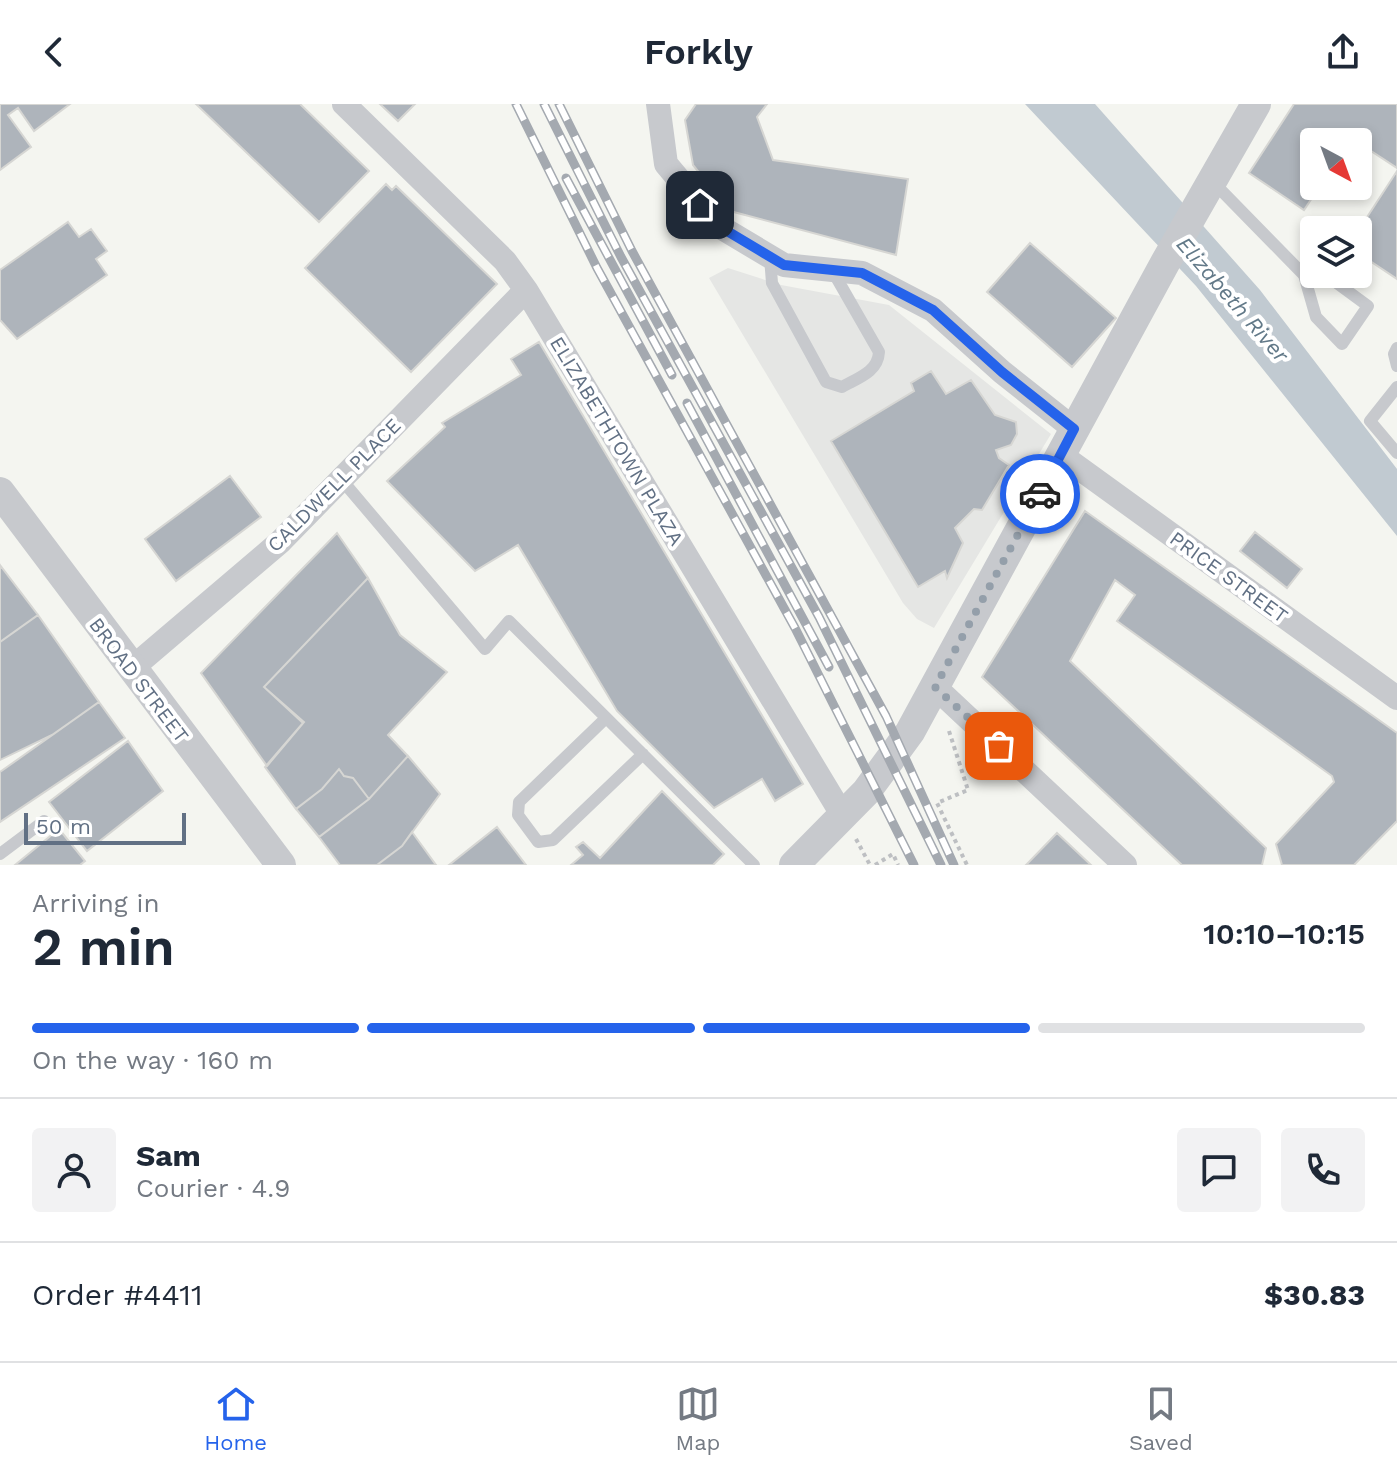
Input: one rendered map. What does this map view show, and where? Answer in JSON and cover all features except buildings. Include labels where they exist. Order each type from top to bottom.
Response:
[{"type":"street","name":"ELIZABETHTOWN PLAZA","points":[[344,104],[505,261],[526,290],[843,816]]},
{"type":"street","name":"PRICE STREET","points":[[658,104],[666,164],[717,225],[784,265],[862,273],[933,310],[1002,372],[1068,442],[1397,698]]},
{"type":"street","points":[[794,865],[875,780],[935,687],[1165,263],[1256,104]]},
{"type":"street","name":"CALDWELL PLACE","points":[[131,669],[280,542],[526,290]]},
{"type":"street","name":"BROAD STREET","points":[[2,500],[281,865]]},
{"type":"street","points":[[935,687],[1125,865]]},
{"type":"lane","points":[[1212,181],[1300,271]]},
{"type":"lane","points":[[770,257],[772,283],[826,382],[842,387],[873,369],[879,352],[832,270]]},
{"type":"lane","points":[[1304,275],[1334,281],[1368,306],[1342,344],[1316,317],[1304,275]]},
{"type":"lane","points":[[1397,348],[1397,366]]},
{"type":"lane","points":[[1397,387],[1370,421],[1397,453]]},
{"type":"lane","points":[[341,479],[485,649],[509,621],[754,865]]},
{"type":"lane","points":[[606,718],[519,802],[518,815],[538,842],[553,840],[643,754]]},
{"type":"lane","points":[[0,854],[44,821]]},
{"type":"path","points":[[935,687],[968,790],[937,803],[967,865]]},
{"type":"path","points":[[875,865],[893,854],[898,865]]},
{"type":"shaded area","points":[[728,268],[781,285],[889,305],[1051,434],[934,628],[917,619],[903,603],[709,278]]},
{"type":"water","name":"Elizabeth River","points":[[1025,104],[1095,104],[1260,290],[1397,469],[1397,536],[1196,286]]},
{"type":"railway","points":[[516,104],[597,268],[795,628],[914,865]]},
{"type":"railway","points":[[544,104],[621,257],[819,617],[941,865]]},
{"type":"railway","points":[[559,104],[632,251],[886,716],[954,865]]},
{"type":"railway","points":[[566,178],[672,375]]},
{"type":"railway","points":[[687,403],[829,667]]},
{"type":"way so far","points":[[999,746],[935,687],[1040,494]]},
{"type":"route","points":[[700,205],[717,225],[784,265],[862,273],[933,310],[1002,372],[1074,429],[1040,494]]}]
